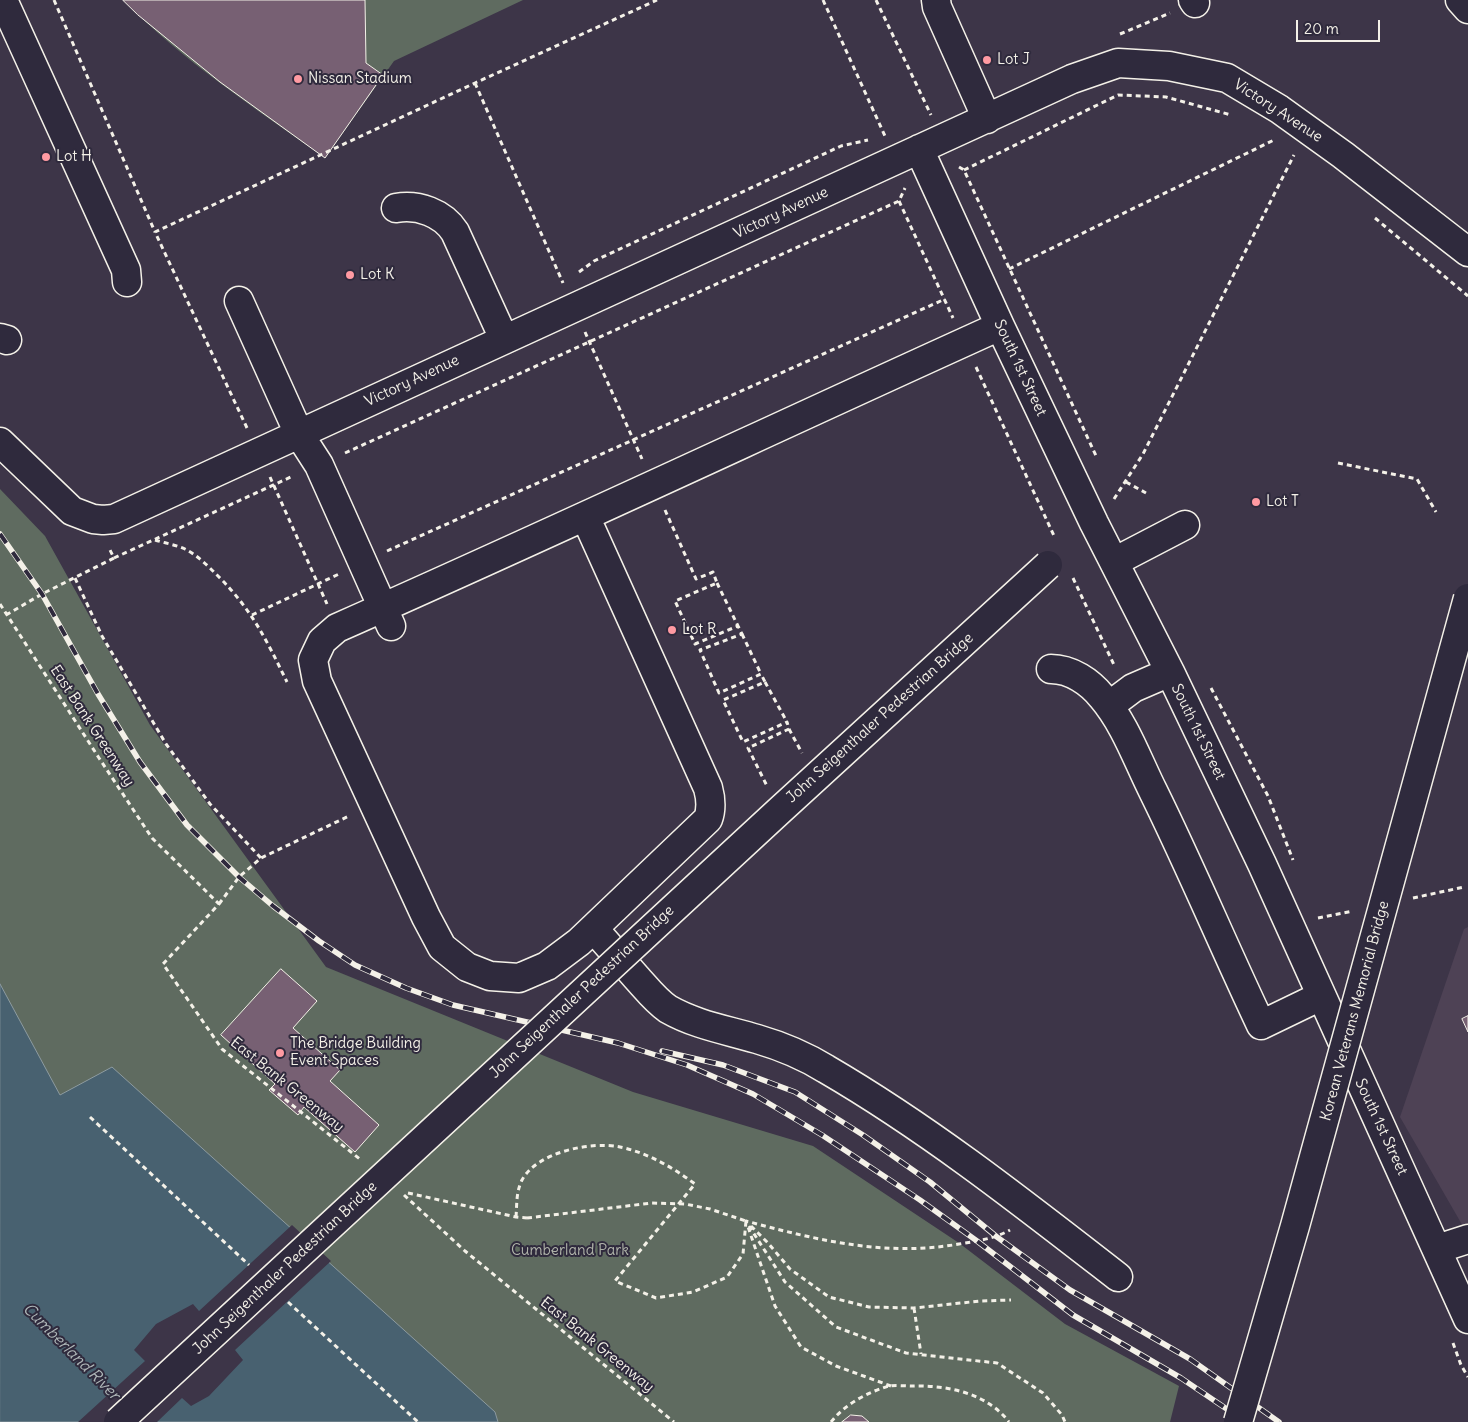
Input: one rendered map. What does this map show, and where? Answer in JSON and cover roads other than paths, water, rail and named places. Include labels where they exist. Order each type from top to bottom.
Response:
[{"type":"street","points":[[3,0],[126,270],[127,282]]},
{"type":"street","points":[[936,0],[937,7],[986,119]]},
{"type":"street","points":[[1460,0],[1468,9]]},
{"type":"street","name":"Victory Avenue","points":[[0,442],[72,511],[87,518],[103,520],[114,518],[1072,79],[1118,63],[1169,66],[1228,78],[1303,126],[1468,252]]},
{"type":"street","name":"South 1st Street","points":[[919,149],[1000,326],[1094,523],[1170,672],[1262,864],[1468,1319]]},
{"type":"street","points":[[396,208],[415,207],[442,217],[450,223],[504,339]]},
{"type":"street","points":[[239,300],[299,434],[318,465],[387,617]]},
{"type":"street","points":[[585,516],[708,788],[711,804],[708,819],[594,929],[563,955],[547,966],[518,978],[490,976],[467,967],[442,947],[426,918],[317,680],[313,660],[322,641],[337,628],[387,617],[585,516],[1000,326]]},
{"type":"street","points":[[1114,562],[1185,526]]},
{"type":"street","name":"John Seigenthaler Pedestrian Bridge","points":[[118,1422],[779,811],[1053,553]]},
{"type":"street","name":"Korean Veterans Memorial Bridge","points":[[1238,1422],[1295,1226],[1468,598]]},
{"type":"street","points":[[1051,669],[1068,671],[1081,678],[1096,691],[1118,699],[1170,672]]},
{"type":"street","points":[[1118,699],[1125,734],[1178,841],[1261,1025],[1321,996]]},
{"type":"street","points":[[594,929],[654,997],[667,1008],[704,1025],[758,1039],[819,1065],[905,1119],[1035,1212],[1118,1277]]},
{"type":"street","points":[[1437,1249],[1468,1239]]},
{"type":"water","name":"Cumberland River","points":[[0,984],[60,1095],[112,1067],[495,1412],[498,1422],[0,1422]]},
{"type":"railway","points":[[0,534],[42,594],[98,694],[140,762],[187,825],[239,877],[319,941],[355,965],[406,988],[453,1005],[618,1043],[687,1065],[753,1094],[822,1135],[920,1200],[1073,1315],[1181,1378],[1246,1422]]},
{"type":"railway","points":[[662,1051],[723,1065],[795,1092],[863,1135],[930,1182],[997,1237],[1070,1290],[1190,1359],[1279,1422]]},
{"type":"place","name":"Lot J","points":[[987,60]]},
{"type":"place","name":"Nissan Stadium","points":[[298,79]]},
{"type":"place","name":"Lot H","points":[[46,157]]},
{"type":"place","name":"Lot K","points":[[350,275]]},
{"type":"place","name":"Lot T","points":[[1256,502]]},
{"type":"place","name":"Lot R","points":[[672,630]]},
{"type":"place","name":"The Bridge Building Event Spaces","points":[[280,1053]]},
{"type":"park label","name":"Cumberland Park","points":[[570,1251]]}]
